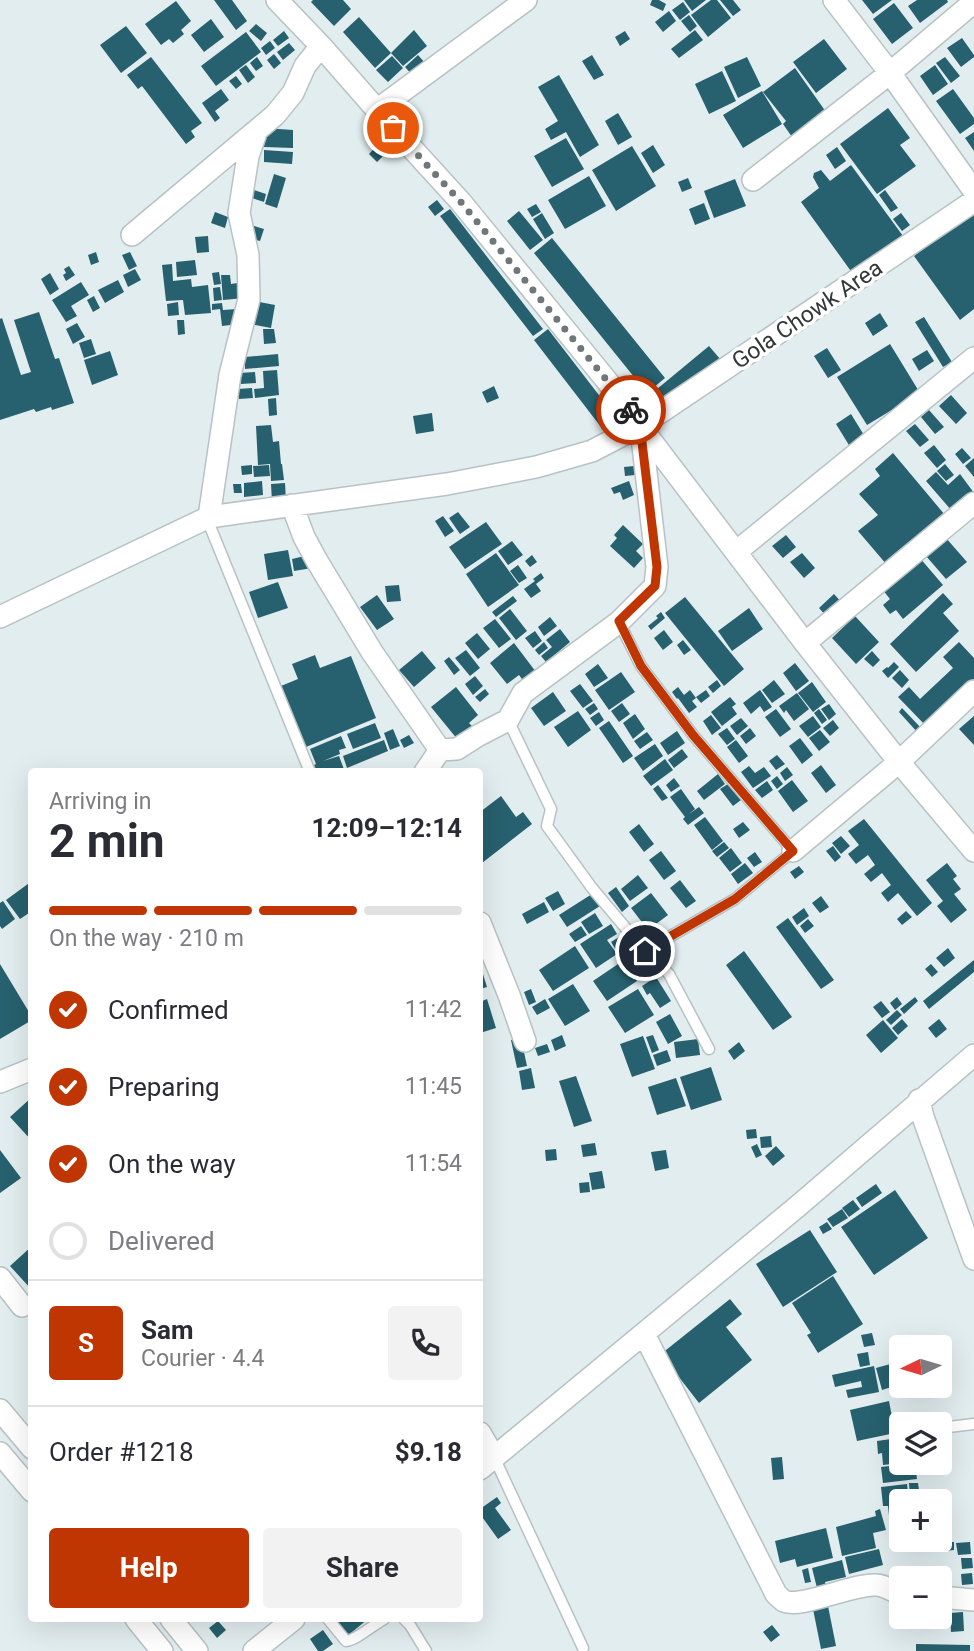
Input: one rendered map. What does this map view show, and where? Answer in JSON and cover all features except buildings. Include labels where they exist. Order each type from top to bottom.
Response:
[{"type":"street","points":[[277,0],[460,201],[638,420],[805,643],[974,851]]},
{"type":"street","points":[[377,110],[526,0]]},
{"type":"street","points":[[834,0],[974,191]]},
{"type":"street","points":[[753,180],[890,73],[974,2]]},
{"type":"street","points":[[132,235],[275,115],[293,93],[305,66],[321,46]]},
{"type":"street","points":[[208,518],[230,375],[249,299],[248,255],[239,213],[247,156],[257,130]]},
{"type":"street","name":"Gola Chowk Area","points":[[0,617],[208,518],[447,484],[536,467],[592,451],[974,201]]},
{"type":"street","points":[[736,552],[974,359]]},
{"type":"street","points":[[440,750],[457,749],[508,720],[523,693],[619,621],[655,586],[657,567],[638,420]]},
{"type":"street","points":[[805,643],[974,503]]},
{"type":"street","points":[[292,505],[317,561],[372,652],[440,750]]},
{"type":"street","points":[[793,851],[900,762],[974,691]]},
{"type":"street","points":[[428,768],[440,750]]},
{"type":"street","points":[[483,930],[525,1041]]},
{"type":"street","points":[[483,1446],[487,1463],[798,1206],[974,1055]]},
{"type":"street","points":[[0,1082],[28,1071]]},
{"type":"street","points":[[919,1100],[974,1259]]},
{"type":"street","points":[[0,1278],[22,1306]]},
{"type":"street","points":[[644,1334],[776,1594],[783,1601],[806,1600],[876,1585],[889,1590]]},
{"type":"street","points":[[0,1410],[28,1443]]},
{"type":"street","points":[[3,1462],[28,1487]]},
{"type":"street","points":[[952,1598],[974,1600]]},
{"type":"street","points":[[138,1622],[162,1651]]},
{"type":"street","points":[[173,1622],[197,1651]]},
{"type":"street","points":[[254,1651],[290,1622]]},
{"type":"lane","points":[[208,518],[308,768]]},
{"type":"lane","points":[[619,621],[641,666],[693,735],[793,851],[735,899],[645,951]]},
{"type":"lane","points":[[508,720],[551,810],[547,826],[592,888],[645,951],[669,974],[709,1049]]},
{"type":"lane","points":[[952,1427],[974,1424]]},
{"type":"lane","points":[[487,1463],[583,1648]]},
{"type":"lane","points":[[330,1622],[346,1641],[353,1640],[379,1622]]},
{"type":"lane","points":[[407,1622],[426,1651]]},
{"type":"way so far","points":[[393,128],[460,201],[631,410]]},
{"type":"route","points":[[631,410],[640,426],[657,567],[655,586],[619,621],[641,666],[693,735],[793,851],[735,899],[645,951]]}]
